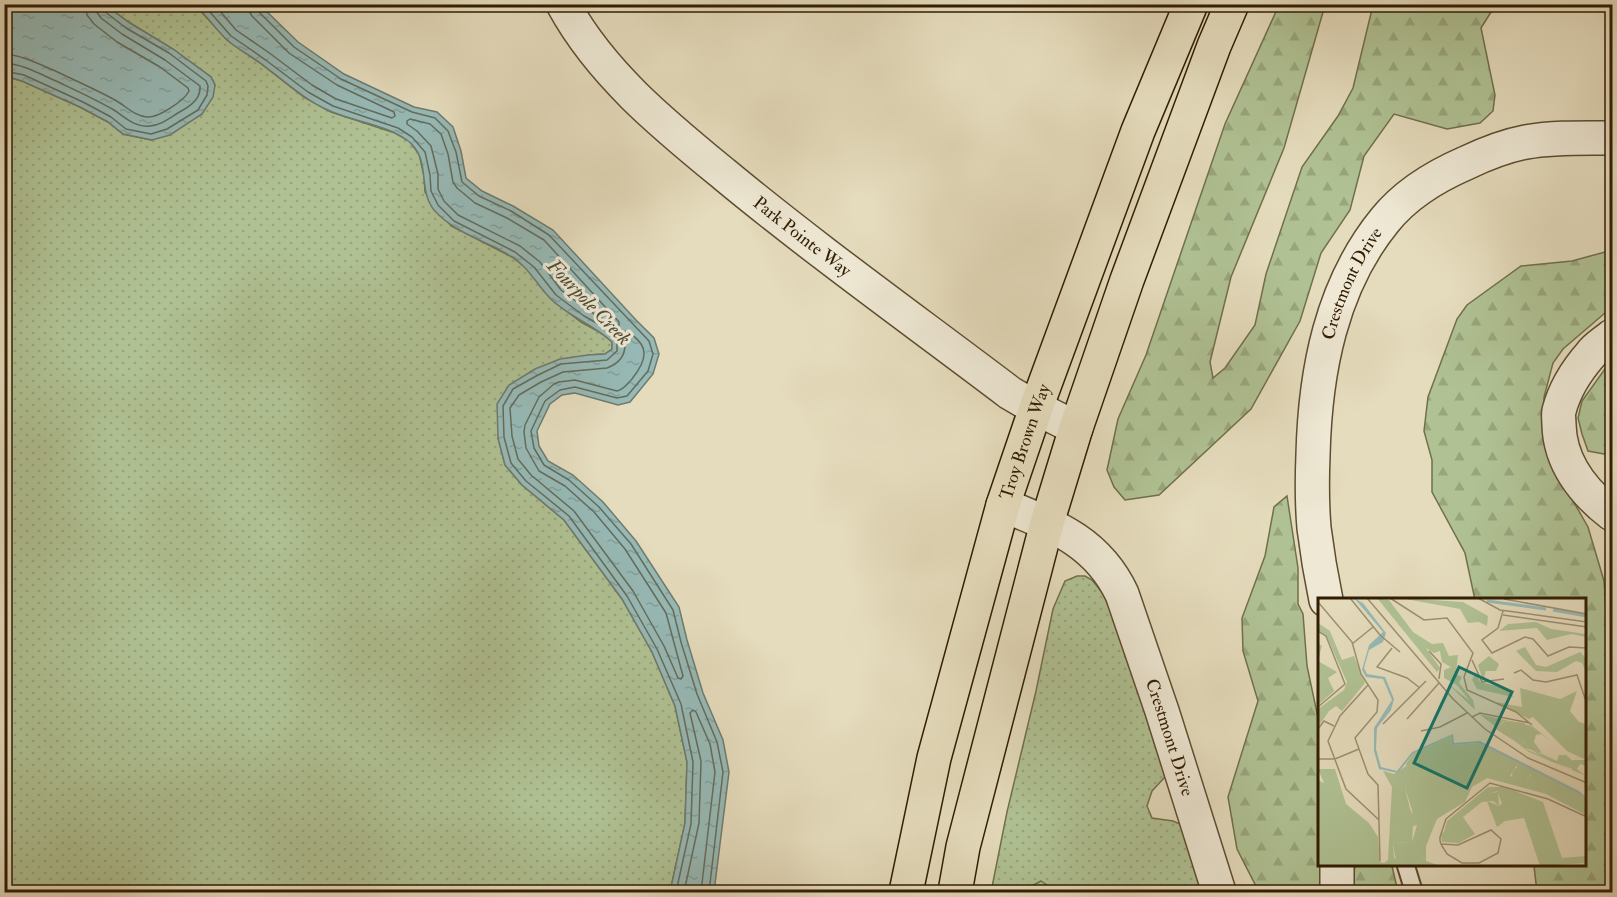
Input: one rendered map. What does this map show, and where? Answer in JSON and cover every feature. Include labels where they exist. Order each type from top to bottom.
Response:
[{"type":"main road","name":"Troy Brown Way","points":[[906,892],[934,758],[1003,505],[1035,408],[1138,131],[1191,4]]},
{"type":"main road","points":[[955,892],[963,848],[1047,524],[1076,428],[1127,280],[1214,46],[1233,4]]},
{"type":"street","name":"Park Pointe Way","points":[[563,4],[602,61],[622,85],[670,129],[797,233],[1010,393],[1076,428]]},
{"type":"street","name":"Crestmont Drive","points":[[1326,598],[1314,515],[1313,429],[1318,382],[1330,326],[1354,267],[1368,242],[1385,219],[1406,199],[1426,183],[1455,167],[1505,147],[1527,142],[1558,138],[1612,138]]},
{"type":"street","points":[[1612,336],[1592,352],[1578,371],[1565,393],[1558,413],[1559,438],[1568,462],[1581,485],[1612,514]]},
{"type":"street","name":"Crestmont Drive","points":[[1003,505],[1075,538],[1105,565],[1118,586],[1162,711],[1219,892]]},
{"type":"street","points":[[1337,867],[1337,892]]},
{"type":"lane","points":[[1406,867],[1414,892]]},
{"type":"green space","points":[[105,5],[195,5],[227,40],[304,97],[331,112],[395,133],[409,141],[419,154],[425,192],[451,226],[512,257],[530,271],[552,300],[612,342],[612,349],[605,354],[588,355],[498,438],[505,465],[522,485],[564,520],[622,599],[652,652],[675,706],[687,762],[685,823],[670,892],[5,892],[4,76],[22,81],[80,107],[108,122],[123,134],[151,140],[202,114],[215,85],[211,77],[173,49]]},
{"type":"green space","points":[[1279,5],[1325,5],[1284,148],[1231,277],[1210,362],[1213,378],[1225,368],[1255,325],[1266,274],[1302,167],[1338,116],[1353,88],[1373,5],[1519,5],[1491,12],[1481,28],[1495,95],[1493,111],[1480,123],[1447,129],[1394,114],[1364,156],[1350,210],[1321,253],[1300,321],[1251,409],[1159,495],[1125,500],[1114,487],[1107,470],[1118,419],[1146,355],[1225,124]]},
{"type":"green space","points":[[1605,252],[1612,254],[1612,307],[1563,349],[1553,363],[1544,397],[1545,434],[1553,466],[1588,527],[1604,581],[1612,680],[1612,892],[1537,892],[1534,867],[1587,867],[1587,598],[1475,598],[1465,553],[1432,492],[1432,460],[1424,431],[1428,397],[1457,319],[1467,305],[1521,266],[1572,261]]},
{"type":"green space","points":[[1612,359],[1612,451],[1604,454],[1588,451],[1578,418],[1582,401]]},
{"type":"green space","points":[[1287,496],[1298,568],[1298,604],[1303,614],[1307,666],[1318,718],[1320,892],[1259,892],[1237,849],[1228,797],[1258,701],[1243,651],[1242,618],[1265,556],[1274,507]]},
{"type":"green space","points":[[1077,576],[1085,576],[1092,580],[1115,616],[1162,748],[1165,777],[1152,791],[1147,806],[1152,818],[1180,824],[1206,892],[1057,892],[1041,882],[1023,892],[991,892],[1053,609],[1065,581]]},
{"type":"green space","points":[[1355,867],[1392,867],[1398,892],[1351,892]]},
{"type":"green space","points":[[1041,881],[1057,892],[1023,892],[1026,889]]},
{"type":"water","points":[[4,5],[105,5],[173,49],[211,77],[215,85],[213,97],[202,114],[170,135],[152,140],[123,134],[108,122],[80,107],[22,81],[5,76]]},
{"type":"water","name":"Fourpole Creek","points":[[195,5],[260,5],[298,42],[344,74],[414,107],[437,112],[453,127],[461,151],[466,178],[482,191],[553,230],[654,338],[659,354],[653,374],[630,402],[618,405],[575,393],[562,395],[550,404],[537,431],[539,446],[548,461],[573,475],[603,502],[636,541],[679,607],[703,693],[723,740],[729,772],[714,892],[670,892],[685,823],[687,762],[675,706],[652,652],[622,599],[564,520],[522,485],[505,465],[498,438],[497,404],[509,385],[535,369],[560,359],[605,354],[612,349],[612,342],[552,300],[518,261],[461,231],[442,218],[429,202],[419,156],[415,147],[407,140],[389,130],[340,115],[311,101],[229,42]]}]
